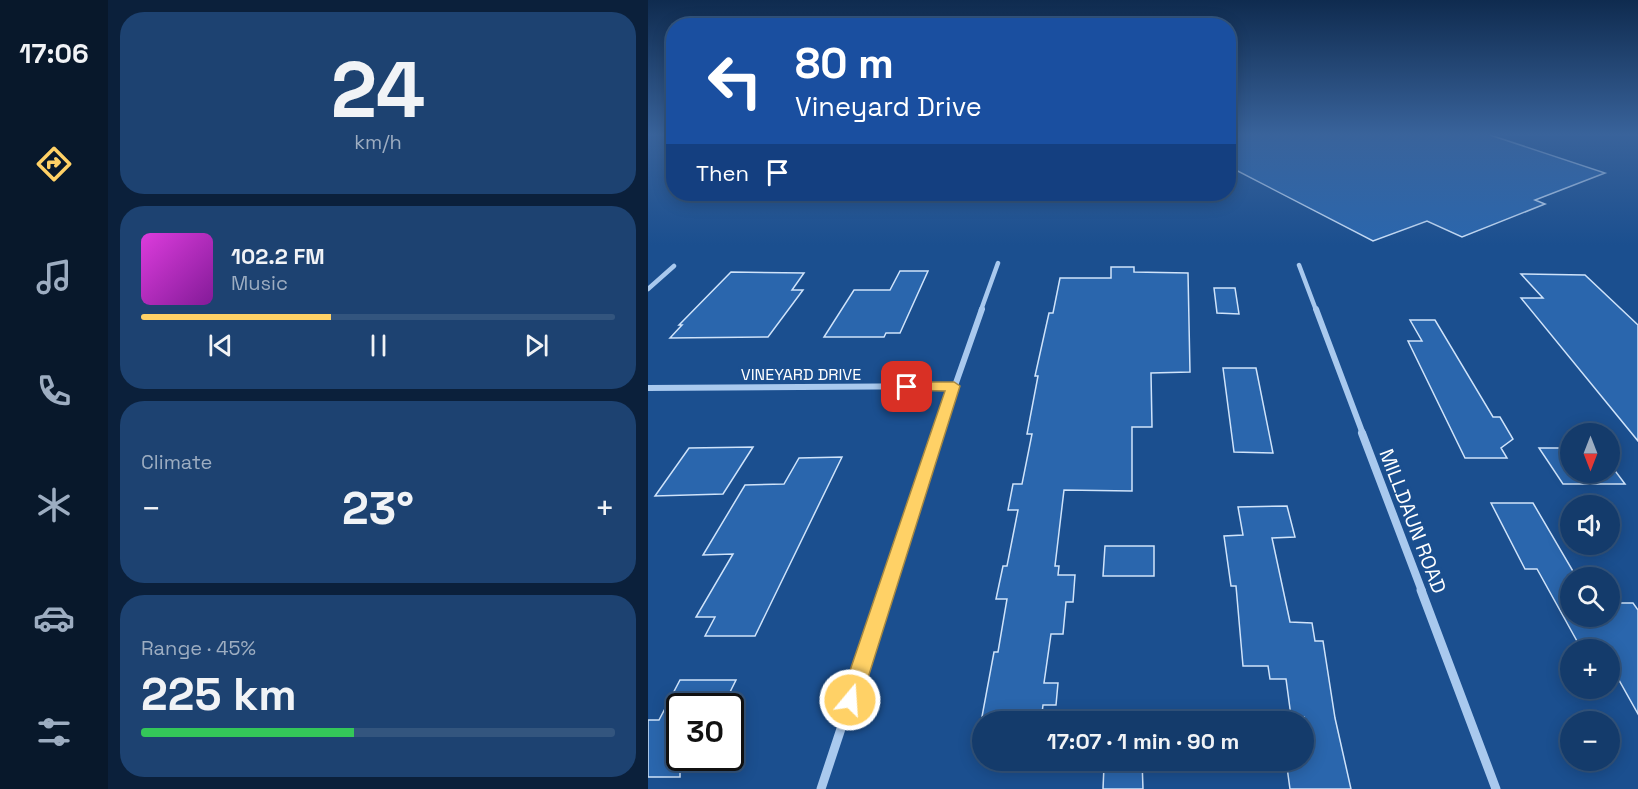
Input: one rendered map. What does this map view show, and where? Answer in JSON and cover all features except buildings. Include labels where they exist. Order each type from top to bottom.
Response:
[{"type":"street","points":[[821,789],[954,386],[998,263]]},
{"type":"street","name":"MILLDAUN ROAD","points":[[1299,265],[1496,789]]},
{"type":"street","points":[[648,289],[674,266]]},
{"type":"street","name":"VINEYARD DRIVE","points":[[648,388],[954,386]]},
{"type":"route","points":[[850,700],[954,386],[907,387]]}]
